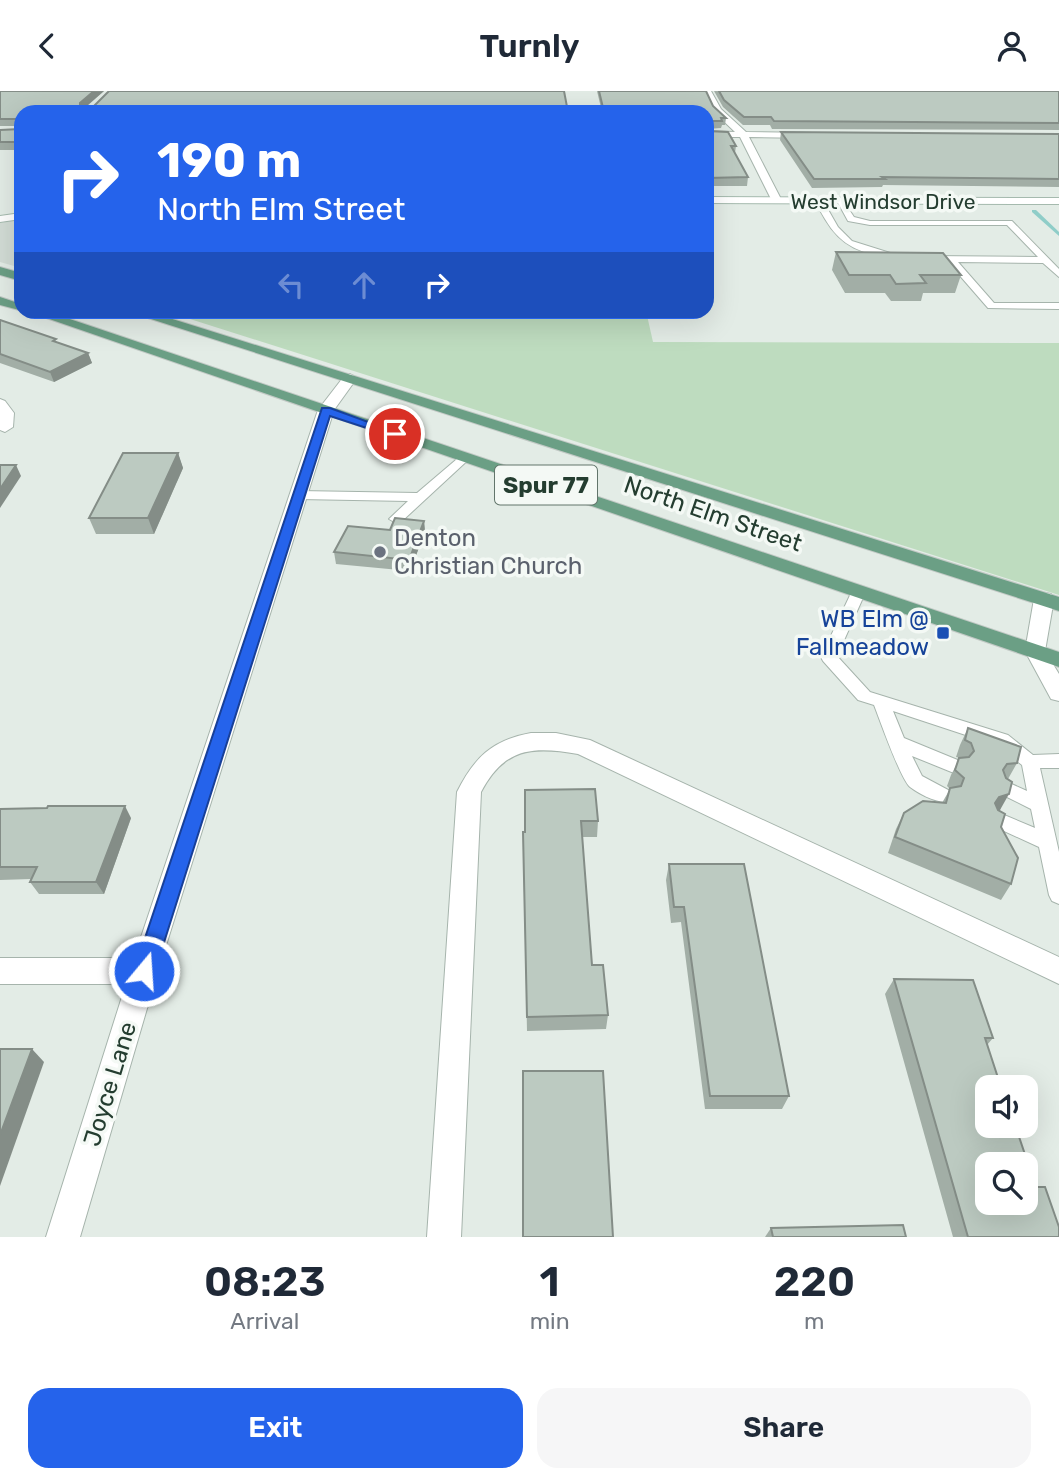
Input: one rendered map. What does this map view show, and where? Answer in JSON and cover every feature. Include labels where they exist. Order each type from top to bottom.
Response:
[{"type":"main road","name":"North Elm Street","points":[[56,319],[1059,660]]},
{"type":"main road","name":"North Elm Street","points":[[158,319],[1051,602]]},
{"type":"street","points":[[707,91],[717,110],[743,134],[777,201]]},
{"type":"street","points":[[714,134],[820,135]]},
{"type":"street","name":"West Windsor Drive","points":[[714,200],[1059,201]]},
{"type":"street","name":"Joyce Lane","points":[[63,1237],[144,971],[326,410],[350,378]]},
{"type":"street","points":[[0,404],[6,413],[5,427]]},
{"type":"street","points":[[1051,602],[1035,652],[1059,693]]},
{"type":"street","points":[[444,1237],[469,792],[486,764],[511,744],[551,740],[582,746],[1059,971]]},
{"type":"street","points":[[0,971],[144,971]]},
{"type":"lane","points":[[819,201],[842,240],[855,247],[908,258]]},
{"type":"lane","points":[[839,201],[851,219],[870,223],[1009,223],[1059,274]]},
{"type":"lane","points":[[919,259],[1045,260]]},
{"type":"lane","points":[[951,260],[991,306],[1059,306]]},
{"type":"lane","points":[[396,519],[464,457]]},
{"type":"lane","points":[[299,495],[420,497]]},
{"type":"lane","points":[[859,591],[829,657],[864,696],[1002,740],[1030,762],[1059,895]]},
{"type":"lane","points":[[880,701],[915,781],[944,796]]},
{"type":"lane","points":[[898,742],[954,766]]},
{"type":"lane","points":[[1030,762],[1059,761]]},
{"type":"lane","points":[[1005,788],[1040,805]]},
{"type":"lane","points":[[997,820],[1048,842]]},
{"type":"shaded area","points":[[14,220],[14,266],[0,262],[0,223]]},
{"type":"green space","points":[[190,319],[648,319],[653,342],[1059,343],[1059,595]]},
{"type":"building","points":[[0,91],[94,91],[80,105],[14,105],[14,119],[0,119]]},
{"type":"building","points":[[109,91],[564,91],[567,105],[95,105]]},
{"type":"building","points":[[599,91],[706,91],[713,105],[602,105]]},
{"type":"building","points":[[719,91],[1059,91],[1059,123],[774,121],[771,117],[744,117],[724,100]]},
{"type":"building","points":[[714,107],[726,118],[721,118],[722,121],[714,121]]},
{"type":"building","points":[[14,129],[14,142],[0,142],[0,130]]},
{"type":"building","points":[[714,131],[728,132],[736,146],[731,146],[748,177],[714,178]]},
{"type":"building","points":[[781,132],[1059,134],[1059,179],[814,179]]},
{"type":"building","points":[[836,252],[943,253],[961,275],[920,275],[926,283],[896,284],[890,275],[849,275]]},
{"type":"building","points":[[0,320],[88,353],[50,372],[0,354]]},
{"type":"building","points":[[123,453],[178,453],[148,518],[89,518]]},
{"type":"building","points":[[0,465],[16,465],[0,489]]},
{"type":"building","points":[[395,518],[424,521],[409,560],[334,552],[348,526],[390,530]]},
{"type":"building","points":[[968,728],[1021,747],[1017,763],[1007,764],[1003,770],[1006,778],[1012,782],[1009,794],[999,797],[995,803],[998,810],[1005,814],[1001,827],[1018,858],[1011,884],[895,837],[904,813],[923,801],[946,803],[950,788],[961,786],[964,778],[955,770],[959,758],[969,757],[974,751],[971,743],[965,740]]},
{"type":"building","points":[[595,789],[598,821],[581,821],[592,965],[603,965],[608,1015],[527,1017],[523,832],[525,790]]},
{"type":"building","points":[[125,806],[96,882],[30,882],[37,867],[0,867],[0,809]]},
{"type":"building","points":[[669,864],[744,864],[789,1096],[710,1096],[684,907],[674,907]]},
{"type":"building","points":[[894,979],[973,980],[993,1038],[985,1038],[997,1075],[975,1075],[975,1138],[1019,1138],[1024,1152],[975,1152],[975,1215],[1038,1215],[1038,1187],[1045,1187],[1059,1227],[1059,1237],[968,1237]]},
{"type":"building","points":[[0,1049],[32,1049],[0,1135]]},
{"type":"building","points":[[523,1071],[603,1071],[613,1237],[523,1237]]},
{"type":"building","points":[[903,1225],[906,1237],[773,1237],[771,1228]]},
{"type":"waterway","points":[[1034,211],[1059,235]]},
{"type":"place","name":"Denton Christian Church","points":[[380,552]]},
{"type":"place","name":"WB Elm @ Fallmeadow","points":[[943,633]]},
{"type":"route","points":[[144,971],[326,410],[395,434]]}]
